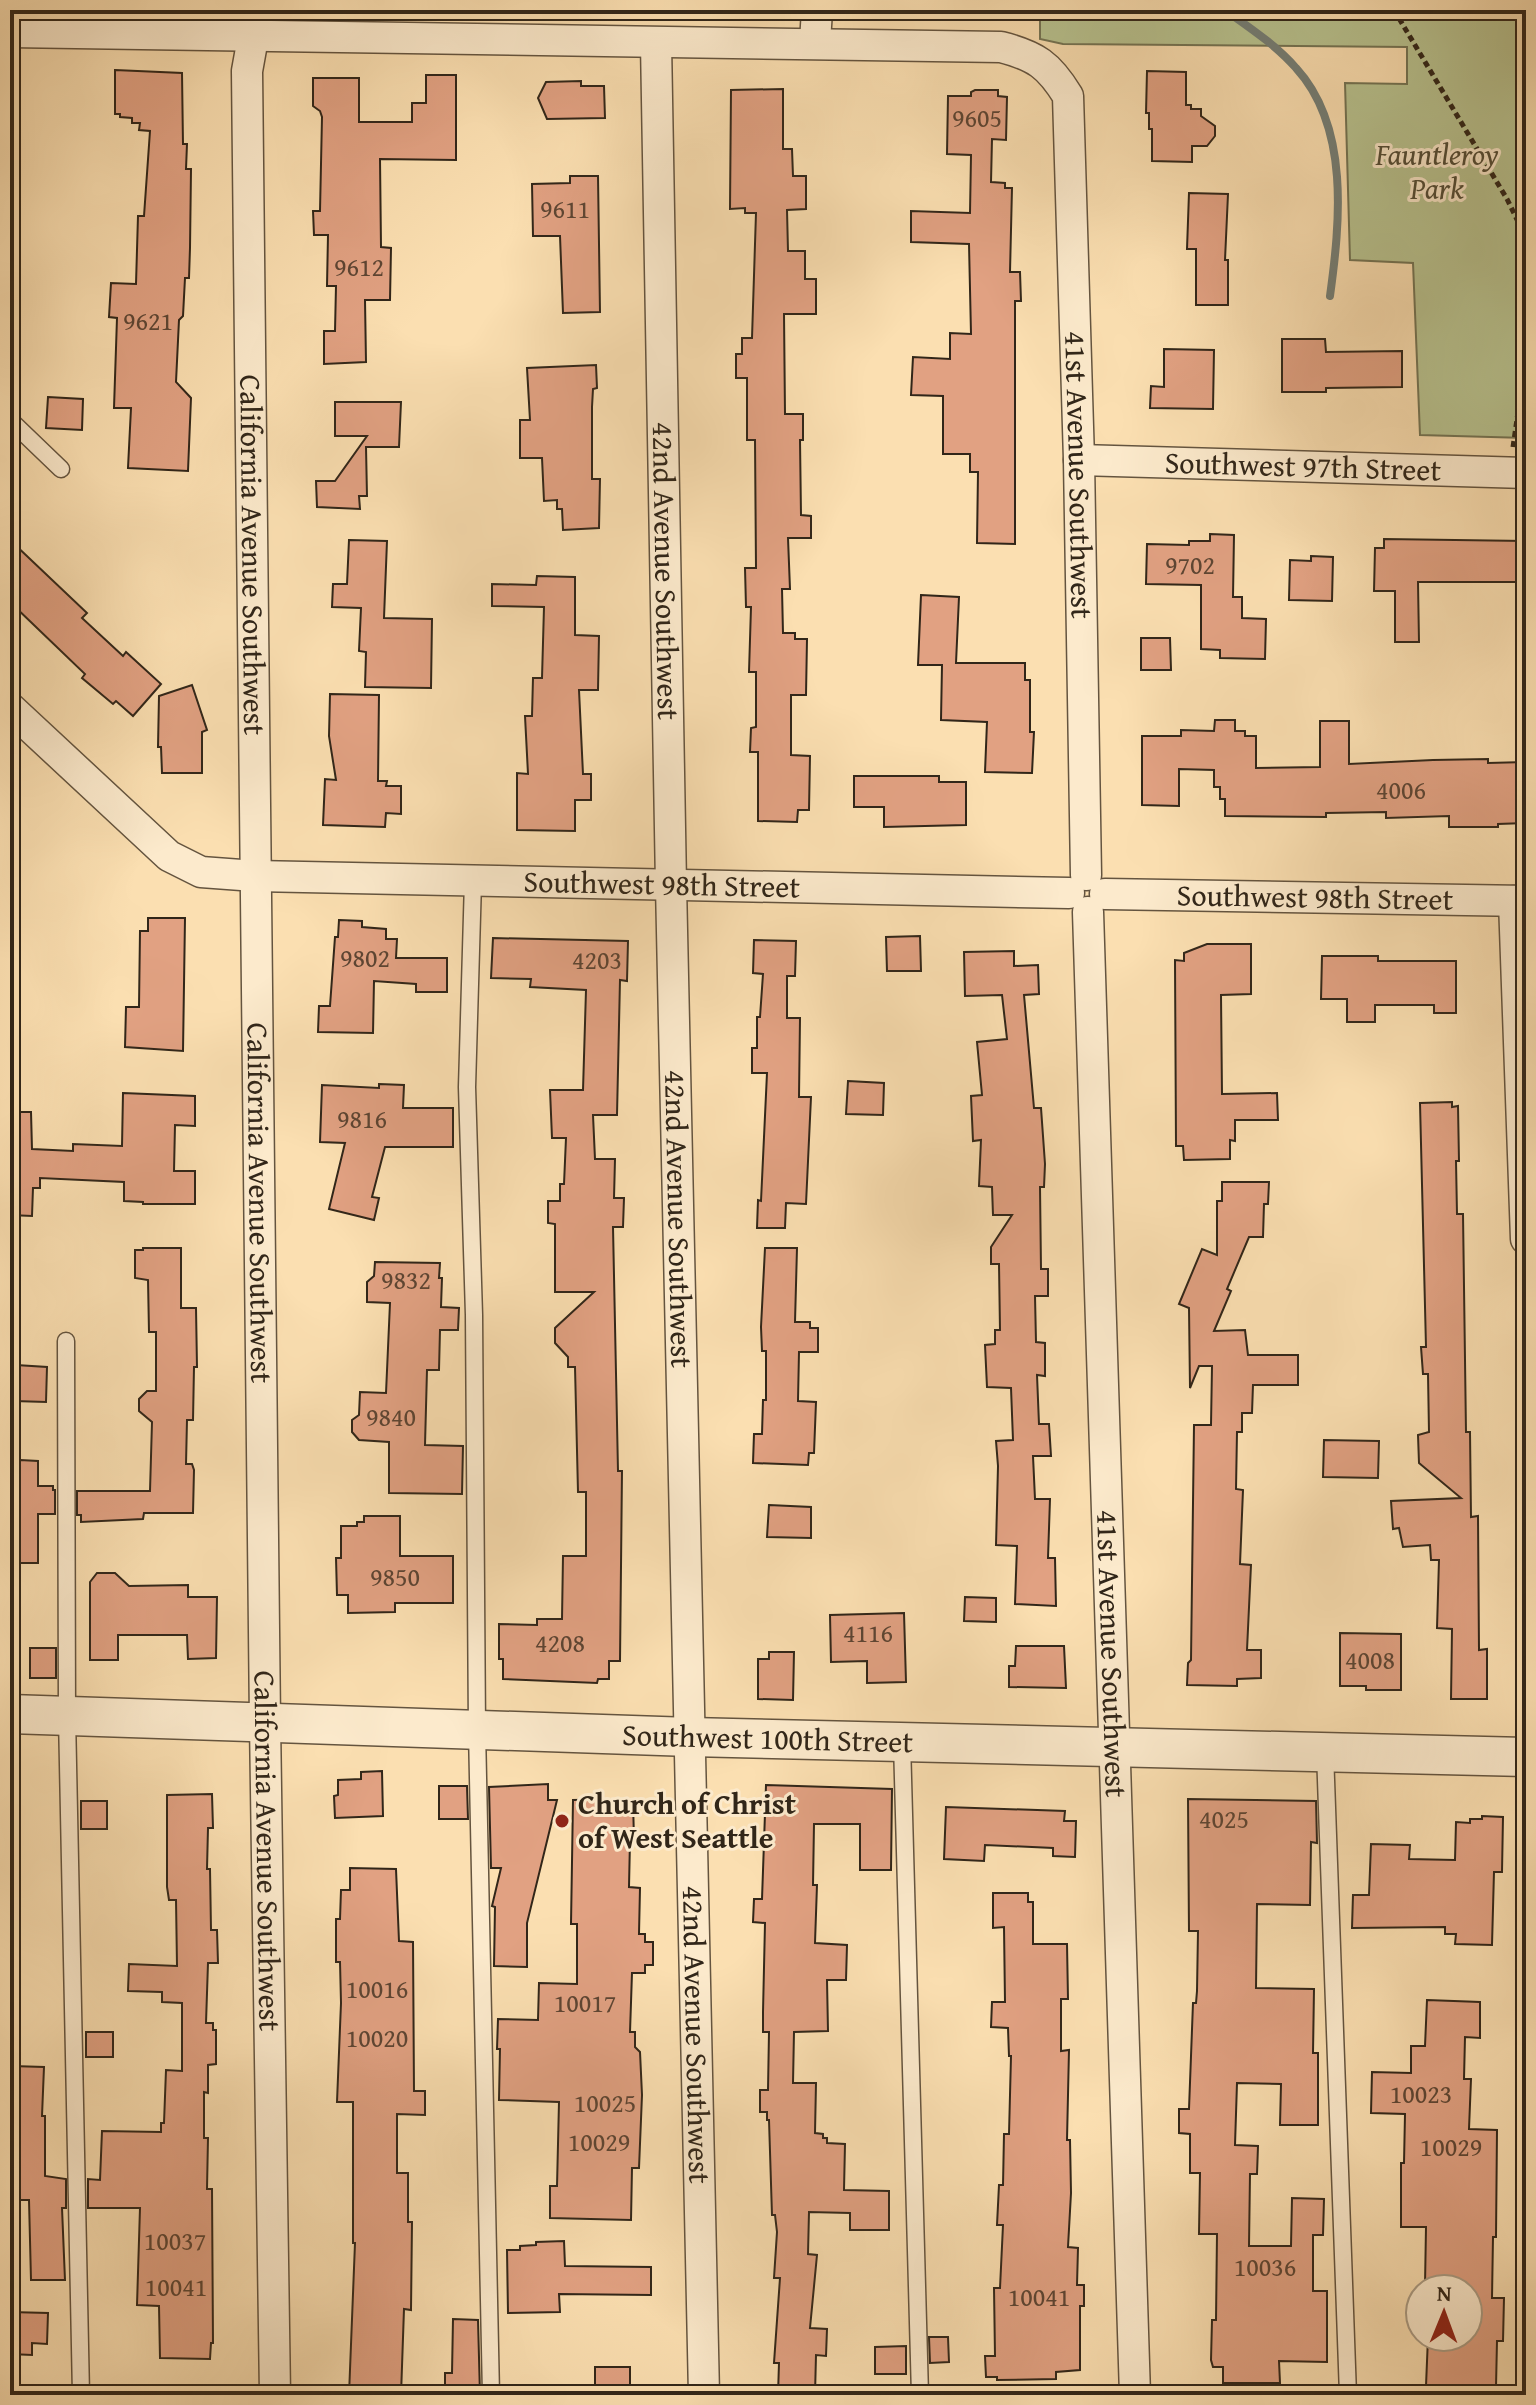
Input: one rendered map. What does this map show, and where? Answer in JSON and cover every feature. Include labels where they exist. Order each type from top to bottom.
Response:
[{"type":"street","points":[[10,32],[256,22],[656,43],[815,42],[817,10]]},
{"type":"street","name":"California Avenue Southwest","points":[[256,22],[247,71],[275,2395]]},
{"type":"street","name":"41st Avenue Southwest","points":[[815,42],[1001,47],[1024,52],[1039,60],[1056,76],[1068,96],[1087,893],[1135,2395]]},
{"type":"street","name":"42nd Avenue Southwest","points":[[656,43],[704,2395]]},
{"type":"street","name":"Southwest 97th Street","points":[[1079,460],[1518,473]]},
{"type":"street","name":"Southwest 98th Street","points":[[10,708],[169,856],[201,872],[473,881],[1520,901]]},
{"type":"street","points":[[1520,901],[1526,1239]]},
{"type":"street","name":"Southwest 100th Street","points":[[10,1714],[690,1737],[1526,1757]]},
{"type":"lane","points":[[10,420],[61,469]]},
{"type":"lane","points":[[473,881],[467,1087],[474,1315],[477,1730],[491,2395]]},
{"type":"lane","points":[[66,1341],[67,1716],[81,2395]]},
{"type":"lane","points":[[902,1742],[920,2395]]},
{"type":"lane","points":[[1325,1752],[1348,2395]]},
{"type":"path","points":[[1394,10],[1507,199],[1525,236],[1526,249]]},
{"type":"path","points":[[1518,473],[1526,357]]},
{"type":"green space","name":"Fauntleroy Park","points":[[1040,10],[1526,10],[1526,438],[1420,435],[1413,263],[1350,260],[1345,83],[1407,84],[1407,47],[1063,44],[1040,39]]},
{"type":"building","points":[[115,70],[182,73],[183,144],[187,144],[186,169],[191,169],[190,248],[189,278],[185,278],[183,316],[179,320],[176,382],[191,398],[188,471],[128,468],[131,408],[114,408],[117,318],[109,317],[111,283],[136,284],[138,216],[144,216],[150,131],[139,130],[140,123],[132,123],[132,118],[115,114]]},
{"type":"building","points":[[1147,71],[1186,72],[1186,105],[1191,105],[1191,109],[1201,109],[1201,116],[1215,126],[1215,136],[1207,146],[1192,146],[1192,162],[1152,161],[1152,129],[1149,129],[1149,113],[1146,113]]},
{"type":"building","points":[[426,75],[456,75],[456,160],[380,159],[381,247],[391,248],[390,300],[365,300],[366,362],[324,364],[324,331],[335,331],[336,286],[327,286],[328,235],[314,235],[313,211],[320,211],[322,117],[313,106],[313,78],[359,78],[359,122],[412,122],[412,103],[426,103]]},
{"type":"building","points":[[581,81],[581,86],[604,86],[605,118],[547,119],[538,98],[546,82]]},
{"type":"building","points":[[783,89],[783,149],[792,149],[793,176],[806,176],[806,209],[787,210],[788,251],[805,251],[805,279],[816,279],[816,314],[784,314],[785,414],[803,414],[803,440],[800,440],[801,515],[811,516],[811,538],[788,538],[790,589],[782,589],[783,633],[795,633],[795,639],[807,639],[806,695],[791,695],[791,755],[810,756],[809,810],[798,810],[797,822],[758,821],[758,752],[750,752],[751,728],[756,727],[756,672],[749,672],[751,607],[746,607],[745,568],[756,568],[755,440],[747,440],[747,378],[736,378],[736,354],[742,354],[742,338],[752,338],[756,213],[745,213],[745,208],[730,209],[731,90]]},
{"type":"building","points":[[975,90],[998,90],[998,96],[1007,97],[1006,140],[992,139],[991,182],[1005,183],[1005,188],[1012,188],[1010,272],[1020,272],[1021,301],[1015,301],[1015,544],[977,543],[978,472],[970,472],[970,454],[943,454],[943,396],[911,395],[913,357],[950,359],[950,333],[971,334],[969,244],[911,242],[911,211],[970,213],[971,155],[947,154],[948,96],[971,96]]},
{"type":"building","points":[[570,176],[598,176],[600,312],[563,313],[560,236],[533,236],[532,184],[570,183]]},
{"type":"building","points":[[1189,193],[1228,194],[1225,260],[1228,260],[1228,305],[1196,305],[1196,249],[1187,249]]},
{"type":"building","points":[[1282,339],[1325,339],[1326,352],[1402,351],[1402,387],[1282,392]]},
{"type":"building","points":[[1164,349],[1214,350],[1213,409],[1150,408],[1151,386],[1164,387]]},
{"type":"building","points":[[596,365],[597,388],[593,389],[592,407],[592,479],[600,479],[599,528],[563,530],[562,509],[557,509],[557,500],[544,501],[542,458],[520,458],[520,420],[530,420],[527,368]]},
{"type":"building","points":[[48,397],[83,399],[82,430],[46,428]]},
{"type":"building","points":[[335,402],[401,402],[399,447],[366,447],[367,496],[359,496],[360,509],[317,507],[316,481],[335,481],[367,436],[335,436]]},
{"type":"building","points":[[1210,534],[1234,535],[1233,597],[1242,597],[1242,618],[1266,619],[1265,659],[1220,658],[1220,650],[1201,649],[1201,585],[1146,584],[1147,544],[1189,545],[1189,541],[1210,541]]},
{"type":"building","points":[[1384,539],[1526,541],[1526,582],[1418,582],[1419,642],[1395,642],[1395,591],[1374,591],[1375,548],[1384,548]]},
{"type":"building","points":[[10,540],[87,613],[82,618],[123,656],[126,652],[161,684],[133,716],[82,678],[85,674],[10,602]]},
{"type":"building","points":[[349,540],[387,541],[384,618],[432,619],[431,688],[365,687],[366,652],[359,651],[361,608],[332,607],[333,584],[347,584]]},
{"type":"building","points":[[1311,556],[1333,557],[1332,601],[1289,600],[1290,560],[1311,561]]},
{"type":"building","points":[[537,576],[575,577],[575,635],[599,636],[598,690],[579,690],[583,774],[591,774],[591,800],[575,800],[575,831],[517,830],[517,773],[528,774],[525,716],[532,716],[533,678],[542,678],[544,607],[492,606],[492,584],[536,585]]},
{"type":"building","points":[[921,595],[959,597],[956,663],[1025,663],[1025,680],[1030,680],[1030,732],[1034,732],[1032,773],[985,772],[987,722],[941,720],[942,665],[918,665]]},
{"type":"building","points":[[1141,638],[1170,638],[1171,670],[1141,670]]},
{"type":"building","points":[[192,685],[207,730],[202,732],[202,773],[162,773],[161,747],[158,747],[159,696]]},
{"type":"building","points":[[330,694],[379,695],[378,781],[387,781],[386,786],[401,786],[401,814],[386,813],[385,827],[323,825],[325,779],[336,780],[329,736]]},
{"type":"building","points":[[1215,720],[1235,720],[1235,731],[1245,731],[1245,736],[1256,736],[1256,768],[1320,767],[1320,721],[1349,721],[1349,764],[1488,759],[1488,763],[1526,762],[1526,823],[1498,824],[1498,827],[1449,827],[1449,816],[1386,818],[1386,812],[1326,813],[1326,817],[1225,816],[1225,799],[1220,799],[1220,787],[1214,787],[1214,770],[1179,769],[1179,806],[1142,805],[1142,736],[1181,736],[1181,730],[1214,731]]},
{"type":"building","points":[[854,776],[939,776],[939,782],[966,782],[966,825],[884,827],[884,807],[854,807]]},
{"type":"building","points":[[148,918],[185,918],[183,1051],[125,1047],[126,1007],[139,1007],[140,931],[148,931]]},
{"type":"building","points":[[339,920],[362,921],[362,927],[386,929],[386,939],[397,939],[396,958],[447,958],[447,992],[416,992],[416,984],[374,981],[373,1033],[318,1032],[319,1006],[330,1006]]},
{"type":"building","points":[[920,936],[921,971],[887,971],[886,937]]},
{"type":"building","points":[[493,938],[628,941],[627,981],[620,980],[617,1115],[593,1115],[595,1159],[615,1159],[614,1198],[624,1198],[623,1227],[613,1227],[618,1471],[622,1471],[620,1661],[609,1661],[609,1679],[598,1679],[597,1683],[503,1679],[503,1659],[499,1659],[499,1624],[537,1625],[537,1619],[562,1619],[563,1556],[586,1556],[586,1492],[578,1492],[575,1367],[568,1367],[568,1357],[555,1343],[555,1328],[594,1292],[555,1292],[555,1224],[548,1223],[548,1201],[560,1201],[560,1184],[564,1184],[566,1138],[552,1138],[550,1090],[583,1090],[586,990],[530,987],[531,979],[491,978]]},
{"type":"building","points":[[754,940],[796,941],[795,976],[787,976],[787,1018],[800,1018],[799,1097],[811,1097],[806,1204],[786,1203],[785,1228],[757,1228],[767,1073],[752,1073],[752,1048],[757,1048],[757,1017],[760,1017],[763,974],[753,973]]},
{"type":"building","points":[[1207,944],[1251,944],[1251,994],[1221,995],[1222,1094],[1277,1093],[1278,1120],[1235,1120],[1235,1141],[1230,1140],[1230,1159],[1184,1160],[1183,1146],[1176,1146],[1175,960],[1184,961],[1184,953]]},
{"type":"building","points":[[1014,951],[1014,966],[1038,965],[1039,994],[1024,995],[1034,1108],[1041,1108],[1045,1164],[1044,1187],[1040,1187],[1041,1269],[1048,1269],[1048,1296],[1035,1296],[1036,1342],[1045,1343],[1045,1376],[1037,1375],[1039,1424],[1049,1424],[1051,1456],[1033,1456],[1035,1499],[1050,1499],[1048,1558],[1055,1558],[1056,1606],[1015,1604],[1017,1546],[996,1545],[996,1441],[1013,1440],[1011,1388],[987,1387],[985,1345],[995,1344],[995,1330],[1000,1330],[999,1264],[991,1264],[991,1247],[1012,1215],[993,1215],[992,1187],[979,1186],[981,1140],[973,1141],[971,1096],[982,1095],[977,1042],[1007,1039],[1002,995],[965,996],[964,952]]},
{"type":"building","points":[[1322,956],[1378,956],[1378,961],[1456,961],[1456,1013],[1434,1013],[1434,1005],[1375,1005],[1375,1022],[1347,1022],[1347,999],[1321,999]]},
{"type":"building","points":[[848,1081],[884,1083],[883,1115],[846,1114]]},
{"type":"building","points":[[379,1084],[404,1085],[403,1108],[453,1108],[453,1147],[385,1147],[372,1197],[379,1198],[374,1220],[329,1209],[345,1143],[320,1142],[322,1085],[379,1088]]},
{"type":"building","points":[[123,1093],[195,1096],[195,1126],[175,1125],[174,1171],[195,1171],[195,1204],[124,1201],[124,1182],[40,1178],[40,1188],[33,1188],[32,1216],[10,1215],[10,1112],[31,1112],[32,1149],[73,1151],[73,1144],[122,1146]]},
{"type":"building","points":[[1452,1102],[1452,1107],[1458,1106],[1457,1214],[1463,1214],[1466,1432],[1470,1432],[1471,1517],[1478,1516],[1479,1650],[1487,1649],[1487,1699],[1451,1699],[1452,1629],[1437,1628],[1439,1560],[1431,1560],[1430,1545],[1403,1547],[1399,1528],[1393,1529],[1391,1501],[1461,1498],[1419,1463],[1418,1435],[1429,1432],[1428,1374],[1423,1374],[1421,1347],[1426,1347],[1420,1103]]},
{"type":"building","points":[[1222,1182],[1269,1182],[1268,1204],[1264,1204],[1263,1237],[1249,1237],[1227,1289],[1231,1291],[1214,1331],[1245,1330],[1248,1355],[1298,1355],[1298,1385],[1253,1385],[1252,1413],[1242,1413],[1242,1432],[1237,1432],[1236,1489],[1243,1490],[1240,1564],[1251,1565],[1247,1650],[1261,1650],[1261,1678],[1237,1679],[1237,1686],[1187,1685],[1188,1663],[1191,1660],[1194,1425],[1211,1425],[1212,1366],[1199,1366],[1190,1388],[1189,1308],[1179,1304],[1202,1249],[1217,1255],[1217,1201],[1222,1201]]},
{"type":"building","points":[[181,1248],[181,1308],[196,1308],[197,1367],[194,1367],[193,1420],[187,1420],[186,1464],[192,1464],[194,1470],[193,1513],[144,1513],[143,1519],[81,1522],[81,1515],[77,1515],[77,1491],[150,1491],[152,1422],[139,1411],[139,1399],[147,1391],[156,1391],[156,1332],[149,1332],[148,1280],[135,1278],[135,1250]]},
{"type":"building","points":[[765,1248],[797,1248],[795,1322],[810,1322],[810,1328],[818,1328],[818,1352],[799,1352],[798,1401],[816,1402],[814,1453],[809,1453],[808,1465],[753,1463],[754,1434],[762,1434],[763,1400],[766,1400],[766,1351],[762,1351],[761,1327]]},
{"type":"building","points":[[375,1262],[440,1263],[441,1307],[459,1308],[458,1330],[440,1330],[439,1370],[427,1370],[425,1445],[463,1446],[462,1494],[389,1493],[389,1442],[359,1440],[352,1432],[352,1420],[359,1415],[360,1392],[386,1393],[390,1303],[367,1302],[367,1282],[374,1276]]},
{"type":"building","points":[[16,1365],[47,1367],[46,1402],[14,1401]]},
{"type":"building","points":[[1324,1440],[1379,1441],[1378,1478],[1323,1477]]},
{"type":"building","points":[[20,1460],[38,1461],[38,1486],[53,1486],[55,1490],[55,1514],[38,1514],[38,1563],[10,1563],[10,1523],[17,1523]]},
{"type":"building","points":[[769,1505],[811,1507],[811,1538],[767,1537]]},
{"type":"building","points":[[364,1516],[400,1516],[400,1556],[453,1556],[453,1603],[395,1603],[395,1612],[348,1613],[348,1595],[337,1595],[336,1558],[341,1558],[341,1526],[357,1526],[357,1522],[364,1522]]},
{"type":"building","points":[[97,1573],[115,1573],[129,1586],[188,1585],[188,1597],[217,1597],[216,1658],[188,1659],[187,1635],[118,1635],[118,1660],[90,1660],[90,1582]]},
{"type":"building","points":[[965,1597],[996,1598],[996,1622],[964,1621]]},
{"type":"building","points":[[904,1613],[906,1682],[867,1683],[867,1661],[831,1662],[830,1615]]},
{"type":"building","points":[[1340,1633],[1401,1634],[1401,1690],[1340,1686]]},
{"type":"building","points":[[1016,1646],[1064,1646],[1066,1688],[1009,1687],[1009,1666],[1015,1666]]},
{"type":"building","points":[[30,1648],[56,1648],[56,1678],[30,1678]]},
{"type":"building","points":[[769,1652],[794,1652],[793,1700],[758,1699],[758,1659],[769,1659]]},
{"type":"building","points":[[382,1771],[383,1816],[335,1818],[334,1796],[338,1795],[338,1780],[361,1779],[361,1772]]},
{"type":"building","points":[[548,1784],[548,1800],[557,1800],[527,1923],[527,1967],[494,1966],[495,1907],[492,1906],[501,1868],[491,1868],[489,1787]]},
{"type":"building","points":[[766,1785],[892,1789],[891,1870],[860,1870],[860,1824],[814,1824],[813,1885],[817,1885],[815,1943],[847,1945],[846,1980],[827,1980],[828,2031],[794,2032],[793,2083],[816,2083],[815,2133],[823,2134],[827,2143],[845,2144],[844,2190],[889,2191],[889,2230],[850,2230],[850,2213],[809,2212],[808,2254],[817,2255],[810,2328],[827,2329],[826,2356],[816,2355],[815,2395],[778,2395],[779,2363],[774,2363],[780,2278],[774,2278],[777,2232],[775,2215],[772,2215],[769,2120],[767,2112],[760,2112],[760,2090],[768,2090],[769,2032],[763,2032],[765,1923],[753,1922],[754,1899],[762,1899]]},
{"type":"building","points":[[439,1786],[467,1786],[468,1819],[439,1819]]},
{"type":"building","points":[[212,1794],[213,1828],[208,1828],[207,1869],[210,1869],[211,1930],[217,1930],[218,1963],[208,1963],[206,2023],[213,2023],[213,2030],[216,2030],[216,2064],[208,2065],[208,2093],[204,2092],[204,2138],[208,2138],[207,2189],[212,2189],[213,2343],[210,2359],[160,2358],[159,2306],[137,2305],[140,2208],[88,2208],[88,2179],[100,2180],[102,2131],[161,2132],[166,2070],[182,2071],[182,2003],[162,2002],[162,1992],[128,1991],[129,1964],[177,1966],[176,1900],[169,1900],[167,1887],[167,1795]]},
{"type":"building","points":[[1188,1799],[1316,1801],[1317,1843],[1311,1842],[1310,1905],[1257,1904],[1256,1988],[1314,1989],[1313,2053],[1318,2053],[1318,2125],[1280,2125],[1281,2084],[1237,2083],[1235,2145],[1258,2146],[1257,2174],[1250,2174],[1249,2246],[1291,2246],[1292,2198],[1324,2199],[1323,2235],[1313,2235],[1313,2291],[1327,2291],[1327,2362],[1279,2361],[1280,2383],[1223,2383],[1223,2367],[1213,2367],[1211,2360],[1212,2320],[1216,2320],[1217,2234],[1199,2234],[1200,2173],[1190,2173],[1190,2134],[1179,2133],[1179,2109],[1189,2109],[1193,2003],[1196,2003],[1197,1991],[1198,1931],[1189,1931]]},
{"type":"building","points":[[573,1800],[633,1801],[634,1840],[630,1840],[629,1887],[640,1888],[639,1934],[645,1934],[645,1942],[653,1942],[653,1965],[645,1965],[645,1973],[632,1973],[630,2032],[635,2032],[635,2047],[640,2052],[642,2095],[639,2168],[632,2168],[631,2220],[550,2218],[550,2186],[557,2186],[559,2102],[499,2100],[498,2019],[538,2020],[539,1983],[577,1984],[577,1924],[571,1924]]},
{"type":"building","points":[[81,1801],[107,1801],[107,1829],[81,1829]]},
{"type":"building","points":[[946,1807],[1065,1811],[1064,1821],[1076,1821],[1075,1857],[1053,1856],[1053,1848],[985,1845],[984,1861],[944,1859]]},
{"type":"building","points":[[1482,1816],[1503,1817],[1502,1872],[1494,1872],[1492,1945],[1455,1944],[1456,1934],[1445,1934],[1445,1927],[1352,1928],[1353,1895],[1369,1895],[1371,1844],[1410,1845],[1409,1859],[1455,1860],[1456,1822],[1470,1823],[1470,1819],[1482,1819]]},
{"type":"building","points":[[350,1868],[396,1869],[399,1941],[413,1942],[414,2091],[425,2091],[425,2115],[397,2114],[397,2173],[408,2173],[408,2222],[412,2222],[411,2310],[404,2309],[401,2395],[349,2395],[355,2243],[353,2102],[337,2102],[341,2003],[340,1962],[336,1962],[336,1919],[340,1919],[341,1890],[350,1890]]},
{"type":"building","points":[[993,1893],[1028,1893],[1028,1902],[1033,1902],[1033,1944],[1067,1944],[1068,1999],[1061,1999],[1061,2051],[1069,2050],[1067,2140],[1070,2140],[1071,2193],[1068,2247],[1078,2248],[1077,2285],[1084,2285],[1084,2306],[1080,2306],[1080,2370],[1056,2372],[1056,2379],[997,2380],[997,2377],[986,2377],[985,2356],[995,2356],[994,2288],[1000,2288],[1003,2225],[997,2225],[999,2185],[1003,2185],[1004,2134],[1009,2134],[1011,2056],[1008,2028],[991,2027],[992,2002],[1005,2002],[1004,1927],[993,1928]]},
{"type":"building","points":[[1427,2000],[1480,2002],[1480,2038],[1465,2037],[1464,2079],[1471,2079],[1469,2129],[1497,2130],[1492,2298],[1504,2298],[1503,2341],[1497,2341],[1496,2387],[1426,2386],[1427,2353],[1484,2353],[1484,2273],[1425,2273],[1426,2227],[1401,2227],[1405,2114],[1371,2113],[1372,2072],[1411,2073],[1411,2046],[1425,2046]]},
{"type":"building","points":[[86,2032],[113,2032],[113,2057],[86,2057]]},
{"type":"building","points":[[12,2066],[44,2067],[42,2116],[45,2116],[45,2176],[66,2179],[66,2208],[62,2208],[65,2280],[31,2280],[29,2200],[10,2200]]},
{"type":"building","points":[[564,2241],[565,2266],[651,2267],[651,2295],[559,2294],[560,2312],[508,2313],[507,2250],[520,2250],[520,2246],[536,2245],[536,2242]]},
{"type":"building","points":[[10,2312],[48,2313],[47,2344],[32,2343],[32,2355],[10,2354]]},
{"type":"building","points":[[453,2319],[478,2320],[480,2395],[445,2395],[445,2373],[452,2373]]},
{"type":"building","points":[[929,2337],[948,2337],[949,2362],[930,2363]]},
{"type":"building","points":[[906,2346],[906,2374],[875,2374],[875,2347]]},
{"type":"building","points":[[595,2367],[630,2367],[630,2395],[595,2395]]},
{"type":"waterway","points":[[1225,10],[1271,44],[1296,68],[1326,118],[1333,147],[1338,207],[1330,296]]},
{"type":"place","name":"Church of Christ of West Seattle","points":[[562,1821]]}]
